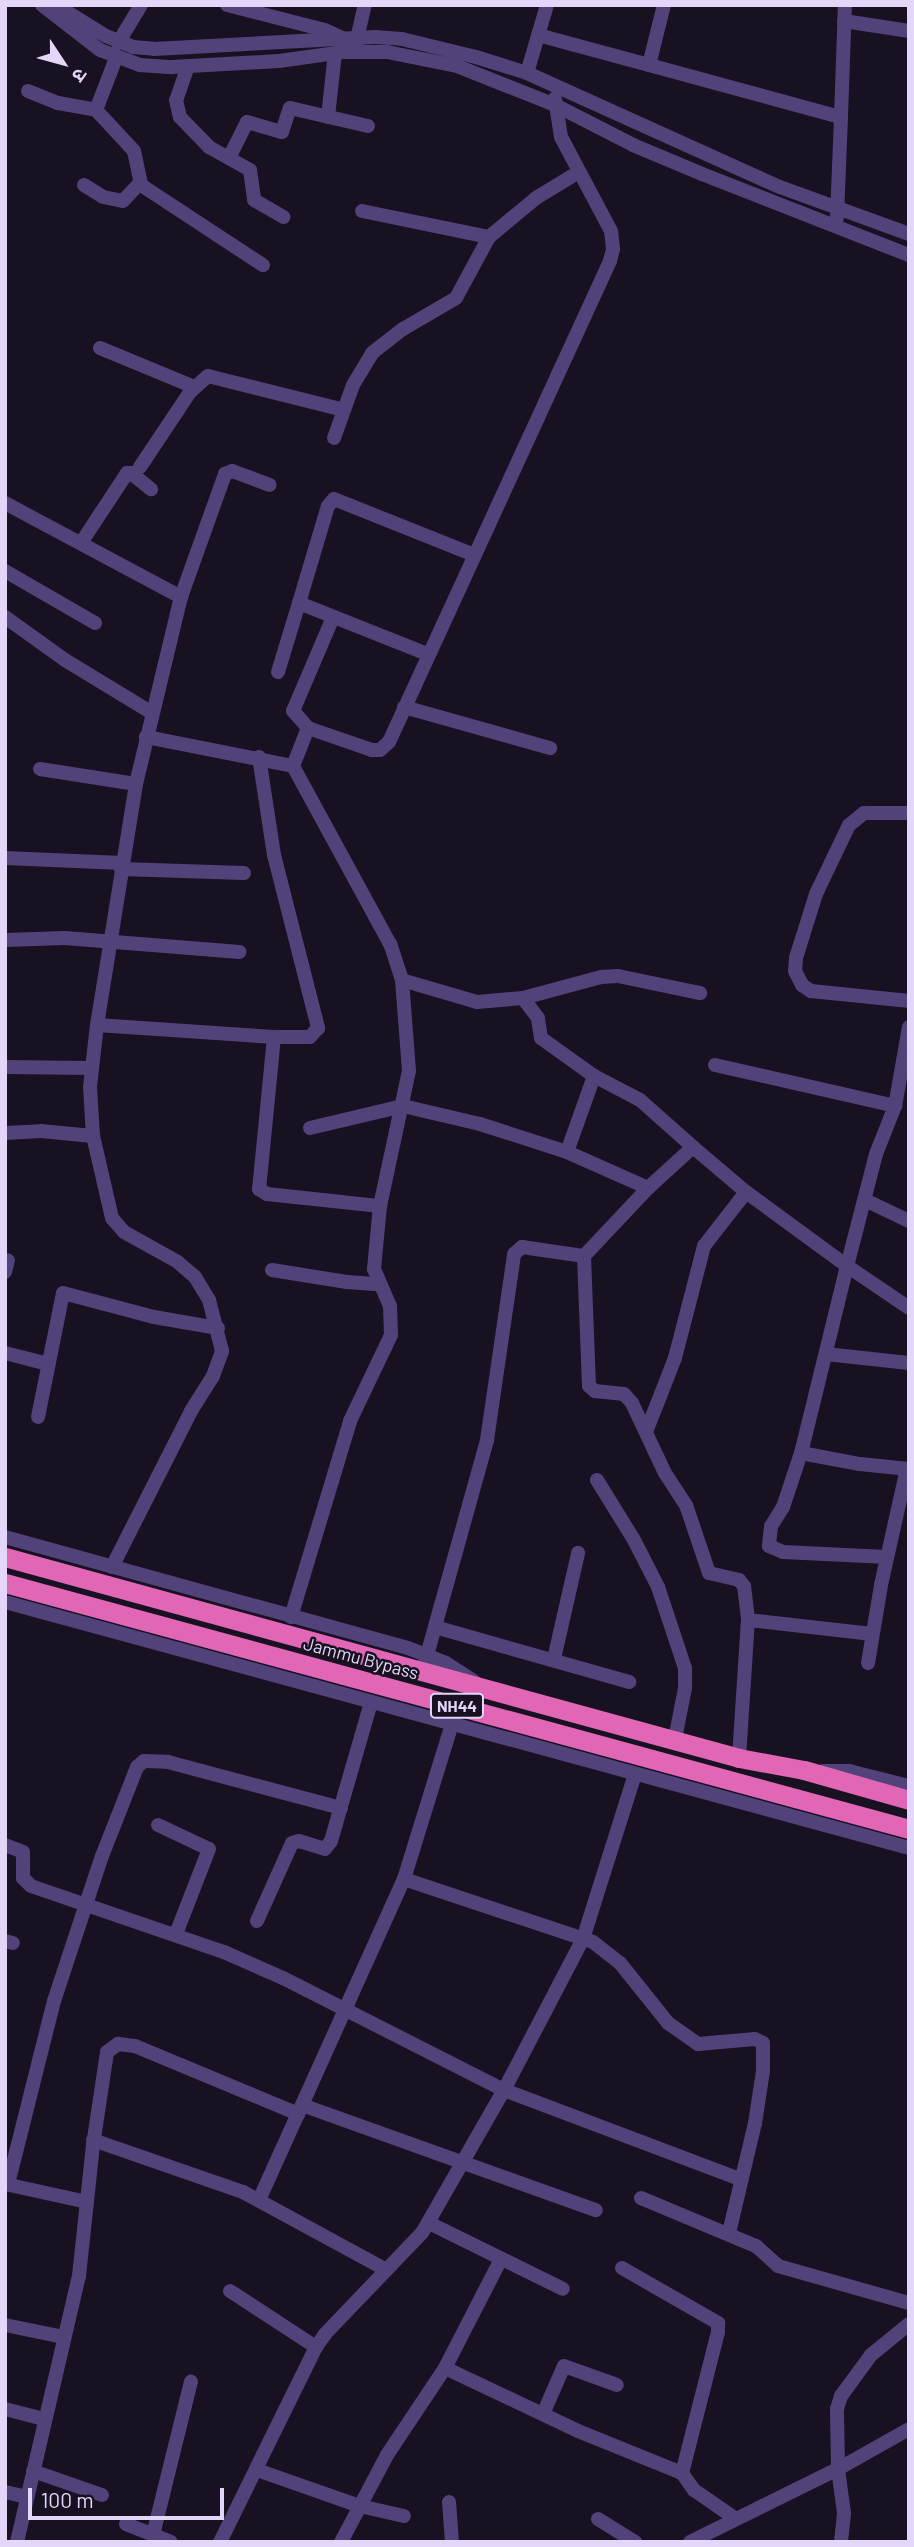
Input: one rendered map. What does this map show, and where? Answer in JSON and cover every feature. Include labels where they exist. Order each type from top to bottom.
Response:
[{"type":"highway","name":"Jammu Bypass","points":[[5,1557],[426,1662],[482,1686],[739,1758],[804,1770],[909,1800]]},
{"type":"highway","name":"Jammu Bypass","points":[[5,1583],[909,1829]]},
{"type":"street","points":[[42,5],[100,50],[116,58],[140,65],[188,66],[279,61],[335,53],[351,42],[365,5]]},
{"type":"street","points":[[56,5],[118,43],[154,49],[402,39],[487,60],[527,73],[837,209],[909,234]]},
{"type":"street","points":[[118,43],[141,5]]},
{"type":"street","points":[[227,5],[325,30],[351,42],[457,66],[555,105],[667,159],[909,255]]},
{"type":"street","points":[[527,73],[547,5]]},
{"type":"street","points":[[649,65],[664,5]]},
{"type":"street","points":[[836,227],[841,117],[855,22],[845,5]]},
{"type":"street","points":[[855,22],[909,31]]},
{"type":"street","points":[[538,35],[841,117]]},
{"type":"street","points":[[328,117],[335,53]]},
{"type":"street","points":[[96,110],[116,58]]},
{"type":"street","points":[[188,66],[176,100],[177,112],[204,144],[250,170],[254,200],[284,217]]},
{"type":"street","points":[[333,617],[293,711],[308,728],[380,750],[389,742],[427,654],[610,261],[613,249],[611,231],[561,137],[555,105],[555,86]]},
{"type":"street","points":[[28,91],[58,103],[96,110],[134,151],[140,183],[263,265]]},
{"type":"street","points":[[229,158],[247,122],[281,132],[290,108],[368,126]]},
{"type":"street","points":[[667,159],[673,139]]},
{"type":"street","points":[[334,438],[357,377],[372,353],[402,329],[456,298],[489,237],[536,198],[579,172]]},
{"type":"street","points":[[83,185],[103,197],[123,201],[140,183]]},
{"type":"street","points":[[362,211],[489,237]]},
{"type":"street","points":[[100,348],[194,387]]},
{"type":"street","points":[[140,467],[194,387],[203,378],[214,376],[344,410]]},
{"type":"street","points":[[112,1567],[220,1360],[218,1328],[209,1300],[195,1278],[178,1262],[117,1225],[109,1206],[93,1136],[92,1068],[97,1025],[136,784],[181,597],[225,474],[232,471],[270,485]]},
{"type":"street","points":[[80,543],[127,473],[151,489]]},
{"type":"street","points":[[278,672],[328,506],[334,499],[474,555]]},
{"type":"street","points":[[5,503],[181,597]]},
{"type":"street","points":[[5,571],[95,624]]},
{"type":"street","points":[[299,603],[427,654]]},
{"type":"street","points":[[5,617],[65,660],[152,713]]},
{"type":"street","points":[[404,707],[550,748]]},
{"type":"street","points":[[293,765],[308,728]]},
{"type":"street","points":[[146,737],[293,765],[390,944],[402,980],[410,1059],[403,1106],[380,1206],[374,1260],[378,1284],[390,1306],[391,1335],[350,1421],[291,1617]]},
{"type":"street","points":[[97,1025],[274,1037],[310,1037],[318,1028],[274,855],[259,757]]},
{"type":"street","points":[[40,769],[136,784]]},
{"type":"street","points":[[909,813],[864,813],[849,825],[816,894],[796,958],[795,971],[802,985],[811,991],[909,1001]]},
{"type":"street","points":[[5,858],[244,873]]},
{"type":"street","points":[[5,940],[39,937],[239,952]]},
{"type":"street","points":[[402,980],[477,1002],[523,999],[601,977],[618,976],[700,993]]},
{"type":"street","points":[[523,999],[538,1018],[541,1038],[594,1076],[648,1107],[746,1192],[909,1308]]},
{"type":"street","points":[[887,1557],[783,1552],[772,1548],[768,1542],[771,1526],[783,1507],[801,1453],[876,1154],[895,1107],[909,1027]]},
{"type":"street","points":[[274,1037],[259,1189],[267,1194],[380,1206]]},
{"type":"street","points":[[715,1065],[895,1107]]},
{"type":"street","points":[[5,1067],[92,1068]]},
{"type":"street","points":[[567,1152],[594,1076]]},
{"type":"street","points":[[310,1128],[403,1106],[480,1124],[567,1152],[648,1188]]},
{"type":"street","points":[[5,1133],[41,1131],[93,1136]]},
{"type":"street","points":[[693,1147],[648,1188],[584,1256],[589,1385],[595,1391],[624,1394],[632,1403],[665,1473],[686,1505],[709,1573],[739,1580],[744,1586],[748,1620],[739,1758]]},
{"type":"street","points":[[646,1432],[660,1403],[675,1358],[704,1246],[746,1192]]},
{"type":"street","points":[[865,1200],[909,1221]]},
{"type":"street","points":[[5,1537],[291,1617],[426,1662],[486,1440],[514,1254],[522,1247],[584,1256]]},
{"type":"street","points":[[272,1269],[347,1282],[378,1284]]},
{"type":"street","points":[[38,1417],[63,1293],[154,1317],[218,1328]]},
{"type":"street","points":[[5,1353],[48,1364]]},
{"type":"street","points":[[826,1354],[909,1363]]},
{"type":"street","points":[[801,1453],[860,1464],[908,1469],[887,1557],[868,1663]]},
{"type":"street","points":[[597,1480],[634,1540],[658,1587],[685,1668],[685,1688],[676,1739]]},
{"type":"street","points":[[554,1659],[578,1553]]},
{"type":"street","points":[[5,1602],[909,1848]]},
{"type":"street","points":[[748,1620],[873,1634]]},
{"type":"street","points":[[435,1627],[629,1682]]},
{"type":"street","points":[[257,1920],[292,1843],[299,1841],[321,1849],[329,1847],[371,1702]]},
{"type":"street","points":[[259,2200],[404,1879],[452,1724]]},
{"type":"street","points":[[87,2202],[6,2184],[54,2001],[85,1904],[132,1776],[144,1761],[168,1762],[341,1808]]},
{"type":"street","points":[[804,1770],[849,1771],[909,1786]]},
{"type":"street","points":[[220,2542],[316,2347],[429,2223],[505,2090],[583,1939],[635,1774]]},
{"type":"street","points":[[158,1825],[209,1849],[176,1934]]},
{"type":"street","points":[[5,1845],[23,1852],[23,1878],[27,1884],[176,1934],[283,1978],[505,2090],[742,2180]]},
{"type":"street","points":[[404,1879],[583,1939],[608,1951],[668,2023],[698,2044],[755,2039],[763,2043],[763,2071],[729,2234]]},
{"type":"street","points":[[17,2542],[79,2276],[93,2140],[105,2060],[107,2052],[118,2044],[135,2046],[300,2109],[466,2162],[596,2210]]},
{"type":"street","points":[[93,2140],[259,2200],[386,2269]]},
{"type":"street","points":[[641,2198],[763,2249],[778,2266],[909,2303]]},
{"type":"street","points":[[429,2223],[563,2289]]},
{"type":"street","points":[[341,2542],[387,2455],[445,2368],[502,2259]]},
{"type":"street","points":[[622,2268],[718,2323],[718,2332],[682,2473]]},
{"type":"street","points":[[230,2291],[316,2347]]},
{"type":"street","points":[[841,2542],[844,2513],[838,2469],[837,2409],[841,2396],[871,2355],[909,2324]]},
{"type":"street","points":[[5,2325],[63,2337]]},
{"type":"street","points":[[543,2414],[560,2369],[564,2366],[617,2385]]},
{"type":"street","points":[[445,2368],[543,2414],[682,2473],[694,2490],[736,2519]]},
{"type":"street","points":[[153,2535],[191,2382]]},
{"type":"street","points":[[5,2409],[44,2419]]},
{"type":"street","points":[[690,2542],[838,2469],[909,2429]]},
{"type":"street","points":[[257,2470],[360,2506],[404,2516]]},
{"type":"street","points":[[33,2471],[102,2495]]},
{"type":"street","points":[[5,2492],[27,2497]]},
{"type":"street","points":[[449,2502],[452,2542]]},
{"type":"street","points":[[598,2519],[635,2542]]},
{"type":"street","points":[[126,2524],[171,2542]]}]
